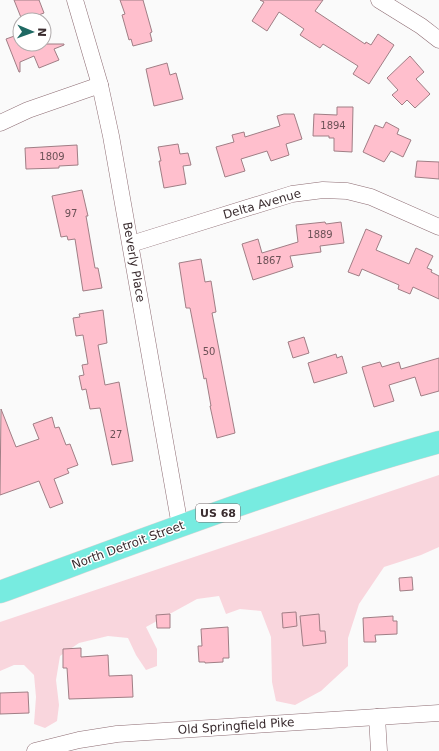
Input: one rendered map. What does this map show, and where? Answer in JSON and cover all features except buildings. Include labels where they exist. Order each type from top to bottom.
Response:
[{"type":"highway","name":"North Detroit Street","points":[[0,592],[180,526],[308,482],[439,442]]},
{"type":"street","name":"Beverly Place","points":[[75,0],[100,85],[111,136],[180,526]]},
{"type":"street","points":[[380,0],[421,26],[439,40]]},
{"type":"street","points":[[0,123],[28,110],[100,85]]},
{"type":"street","name":"Delta Avenue","points":[[131,244],[292,194],[323,190],[347,191],[371,197],[439,228]]},
{"type":"street","name":"Old Springfield Pike","points":[[35,751],[79,740],[117,734],[439,713]]},
{"type":"street","points":[[377,717],[379,751]]},
{"type":"shaded area","points":[[439,475],[439,547],[421,555],[384,567],[359,604],[348,638],[348,666],[321,691],[295,705],[276,701],[272,682],[271,637],[261,611],[240,609],[226,614],[219,596],[197,599],[146,627],[157,649],[157,666],[146,670],[136,655],[128,638],[108,636],[79,643],[60,656],[56,680],[59,705],[57,721],[45,728],[34,724],[36,697],[34,675],[24,665],[14,665],[0,671],[0,622]]}]
